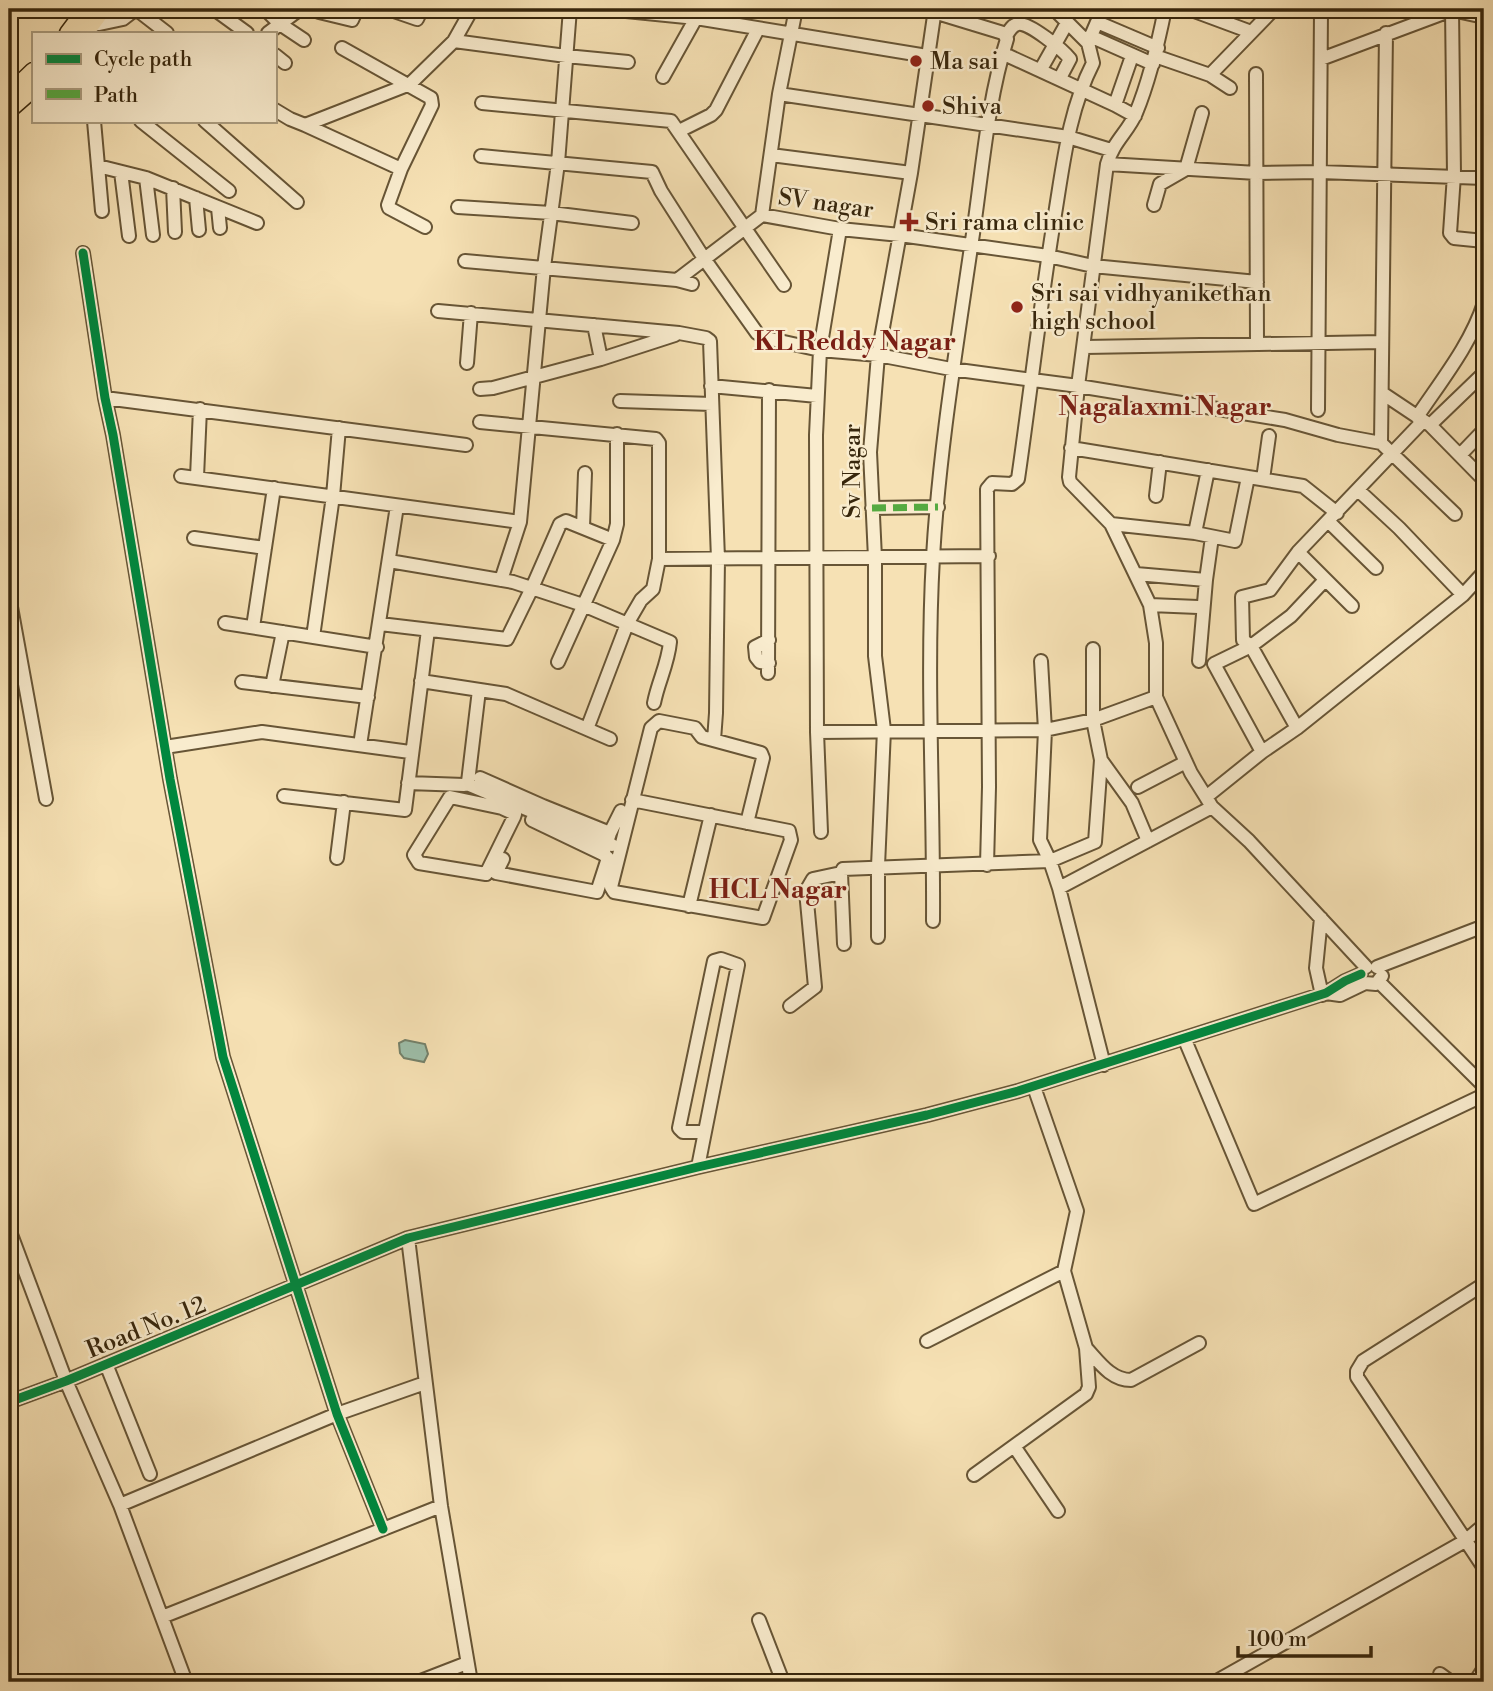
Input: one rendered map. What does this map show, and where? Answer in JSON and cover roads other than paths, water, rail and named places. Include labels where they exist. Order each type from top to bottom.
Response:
[{"type":"main road","points":[[69,32],[83,18],[103,9]]},
{"type":"main road","points":[[9,94],[32,72]]},
{"type":"main road","points":[[9,110],[32,90]]},
{"type":"street","points":[[83,18],[123,19],[136,9],[166,32]]},
{"type":"street","points":[[214,9],[246,32]]},
{"type":"street","points":[[265,9],[280,24],[304,40]]},
{"type":"street","points":[[269,32],[300,9]]},
{"type":"street","points":[[316,9],[352,20],[357,9]]},
{"type":"street","points":[[388,9],[417,19],[422,9]]},
{"type":"street","points":[[305,125],[410,84],[454,41],[472,9]]},
{"type":"street","points":[[501,580],[520,522],[544,267],[558,163],[570,9]]},
{"type":"street","points":[[607,9],[696,13],[758,29],[927,56]]},
{"type":"street","name":"SV nagar","points":[[796,9],[779,94],[762,215],[840,229],[1048,256],[1093,266],[1256,282]]},
{"type":"street","points":[[1054,9],[1089,40],[1132,56],[1155,56]]},
{"type":"street","points":[[1166,9],[1155,56],[1135,116],[1111,150],[1107,164],[1078,386],[1070,482],[1111,524],[1150,605],[1156,643],[1156,697],[1186,762],[1209,802],[1249,841],[1372,974],[1484,1086]]},
{"type":"street","points":[[1189,9],[1251,32]]},
{"type":"street","points":[[1210,75],[1274,9]]},
{"type":"street","points":[[934,10],[1006,36]]},
{"type":"street","name":"Sv Nagar","points":[[878,937],[884,730],[876,656],[870,452],[878,355],[901,235],[934,10]]},
{"type":"street","points":[[1452,10],[1454,175],[1450,233],[1454,238],[1484,241]]},
{"type":"street","points":[[1321,59],[1452,10],[1484,17]]},
{"type":"street","points":[[1318,410],[1321,11]]},
{"type":"street","points":[[663,77],[696,13]]},
{"type":"street","points":[[986,865],[989,556],[987,488],[992,484],[1012,484],[1018,479],[1048,256],[1068,137],[1080,88],[1093,63],[1089,40],[1095,22],[1100,22],[1155,56],[1210,75],[1230,88]]},
{"type":"street","points":[[1041,69],[1067,23]]},
{"type":"street","points":[[933,921],[930,730],[933,557],[937,507],[951,369],[988,126],[1006,36],[1014,25],[1026,25],[1070,59],[1060,78]]},
{"type":"street","points":[[679,131],[716,110],[758,29]]},
{"type":"street","points":[[1381,443],[1386,33]]},
{"type":"street","points":[[454,41],[628,62]]},
{"type":"street","points":[[342,48],[410,84],[433,102],[389,198],[389,208],[425,227]]},
{"type":"street","points":[[1002,53],[1060,78],[1135,116]]},
{"type":"street","points":[[1115,105],[1132,56]]},
{"type":"street","points":[[1256,74],[1257,343]]},
{"type":"street","points":[[779,94],[1068,137],[1111,150]]},
{"type":"street","points":[[481,103],[667,120],[674,124],[784,285]]},
{"type":"street","points":[[276,111],[290,120],[401,169]]},
{"type":"street","points":[[1154,205],[1160,184],[1186,169],[1202,113]]},
{"type":"street","points":[[94,122],[102,211]]},
{"type":"street","points":[[142,122],[229,191]]},
{"type":"street","points":[[206,122],[297,202]]},
{"type":"street","points":[[771,155],[911,173]]},
{"type":"street","points":[[481,156],[652,172],[705,260],[757,333],[766,338],[820,350],[878,355],[951,369],[1078,386],[1285,420],[1338,435],[1381,443],[1455,514]]},
{"type":"street","points":[[1107,164],[1257,173],[1384,173],[1484,178]]},
{"type":"street","points":[[98,166],[146,178],[257,223]]},
{"type":"street","points":[[121,172],[129,236]]},
{"type":"street","points":[[146,178],[153,235]]},
{"type":"street","points":[[173,188],[175,232]]},
{"type":"street","points":[[196,198],[199,230]]},
{"type":"street","points":[[458,207],[632,223]]},
{"type":"street","points":[[218,208],[220,228]]},
{"type":"street","points":[[677,280],[746,230],[762,215]]},
{"type":"street","points":[[821,832],[817,732],[817,396],[820,350],[840,229]]},
{"type":"street","points":[[83,253],[165,747],[223,1057],[337,1414],[383,1529]]},
{"type":"street","points":[[465,261],[677,280],[692,284]]},
{"type":"street","points":[[1423,421],[1484,303]]},
{"type":"street","points":[[439,311],[679,333],[710,341],[718,559],[714,740]]},
{"type":"street","points":[[467,363],[471,313]]},
{"type":"street","points":[[594,325],[601,359]]},
{"type":"street","points":[[480,389],[493,388],[601,359],[679,333]]},
{"type":"street","points":[[1084,347],[1382,342]]},
{"type":"street","points":[[1297,728],[1251,646],[1243,640],[1242,597],[1270,590],[1298,552],[1423,421],[1484,373]]},
{"type":"street","points":[[711,386],[817,396]]},
{"type":"street","points":[[769,390],[769,668]]},
{"type":"street","points":[[1381,393],[1423,421],[1484,480]]},
{"type":"street","points":[[105,398],[466,445]]},
{"type":"street","points":[[620,401],[712,404]]},
{"type":"street","points":[[197,477],[200,409]]},
{"type":"street","points":[[480,422],[617,434],[656,439],[659,443],[659,559],[653,589],[641,600],[627,624],[587,729]]},
{"type":"street","points":[[313,637],[333,496],[339,428]]},
{"type":"street","points":[[1460,455],[1484,430]]},
{"type":"street","points":[[558,662],[613,540],[617,524],[617,434]]},
{"type":"street","points":[[1263,479],[1269,436]]},
{"type":"street","points":[[1071,448],[1303,486],[1376,568]]},
{"type":"street","points":[[1156,496],[1160,462]]},
{"type":"street","points":[[1195,533],[1208,470]]},
{"type":"street","points":[[583,527],[585,473]]},
{"type":"street","points":[[181,476],[520,522]]},
{"type":"street","points":[[1111,524],[1237,540],[1248,477]]},
{"type":"street","points":[[253,627],[274,488]]},
{"type":"street","points":[[1358,490],[1399,528],[1463,595]]},
{"type":"street","points":[[360,745],[397,506]]},
{"type":"street","points":[[872,508],[937,507]]},
{"type":"street","points":[[380,624],[507,639],[560,524],[566,521],[613,540]]},
{"type":"street","points":[[1199,662],[1212,537]]},
{"type":"street","points":[[194,538],[265,548]]},
{"type":"street","points":[[1298,552],[1352,606]]},
{"type":"street","points":[[659,559],[989,556]]},
{"type":"street","points":[[389,561],[501,580],[532,588],[583,605],[670,642],[668,663],[659,680],[654,704]]},
{"type":"street","points":[[1059,888],[1148,841],[1209,802],[1262,752],[1297,728],[1463,595],[1484,572]]},
{"type":"street","points":[[1136,574],[1206,579]]},
{"type":"street","points":[[1262,752],[1214,664],[1251,646],[1291,616],[1325,579]]},
{"type":"street","points":[[9,596],[46,799]]},
{"type":"street","points":[[1150,605],[1198,607]]},
{"type":"street","points":[[225,622],[377,647]]},
{"type":"street","points":[[284,796],[405,810],[428,630]]},
{"type":"street","points":[[272,686],[283,632]]},
{"type":"street","points":[[1093,649],[1093,720],[1101,760],[1095,842],[1105,863]]},
{"type":"street","points":[[1041,661],[1045,730],[1040,840],[1059,888],[1104,1065]]},
{"type":"street","points":[[421,681],[506,694],[610,739]]},
{"type":"street","points":[[242,682],[368,697]]},
{"type":"street","points":[[467,784],[479,690]]},
{"type":"street","points":[[817,732],[1045,730],[1093,720],[1156,697]]},
{"type":"street","points":[[632,800],[791,834],[763,918],[614,892],[611,887],[632,800],[653,724],[659,720],[695,728],[702,737],[756,750],[762,755],[747,823]]},
{"type":"street","points":[[165,747],[262,732],[411,752]]},
{"type":"street","points":[[1101,760],[1132,803],[1148,841]]},
{"type":"street","points":[[1138,787],[1186,762]]},
{"type":"street","points":[[480,778],[537,813]]},
{"type":"street","points":[[408,783],[467,784],[505,804],[515,814],[486,874],[419,863],[414,855],[450,797],[505,804],[537,813],[621,848]]},
{"type":"street","points":[[337,858],[344,803]]},
{"type":"street","points":[[537,813],[521,819],[496,873],[597,892],[608,858],[607,843],[621,811]]},
{"type":"street","points":[[689,906],[711,815]]},
{"type":"street","points":[[790,1006],[815,987],[806,891],[813,879],[841,873],[847,869],[878,866],[986,865],[1050,861],[1095,842]]},
{"type":"street","points":[[841,873],[844,944]]},
{"type":"street","points":[[1321,918],[1316,968],[1324,994]]},
{"type":"street","points":[[1418,955],[1484,926]]},
{"type":"street","points":[[1418,955],[1484,933]]},
{"type":"street","name":"Road No. 12","points":[[9,1402],[66,1381],[408,1238],[698,1167],[927,1115],[1034,1087],[1324,994],[1340,995],[1372,974],[1418,955]]},
{"type":"street","points":[[698,1167],[738,965],[721,959],[714,961],[679,1128],[683,1132],[704,1132]]},
{"type":"street","points":[[1185,1040],[1254,1204],[1484,1096]]},
{"type":"street","points":[[974,1475],[1086,1394],[1089,1387],[1086,1348],[1064,1271],[1077,1211],[1034,1087]]},
{"type":"street","points":[[9,1229],[66,1381],[120,1505],[186,1682]]},
{"type":"street","points":[[408,1238],[441,1506],[471,1682]]},
{"type":"street","points":[[927,1341],[1064,1271]]},
{"type":"street","points":[[1484,1284],[1363,1361],[1357,1371],[1357,1377],[1484,1568]]},
{"type":"street","points":[[1086,1348],[1114,1376],[1121,1380],[1131,1380],[1199,1343]]},
{"type":"street","points":[[106,1364],[150,1474]]},
{"type":"street","points":[[120,1505],[337,1414],[425,1383]]},
{"type":"street","points":[[1014,1446],[1058,1511]]},
{"type":"street","points":[[162,1617],[441,1506]]},
{"type":"street","points":[[1215,1682],[1465,1541],[1484,1525]]},
{"type":"street","points":[[759,1620],[783,1682]]},
{"type":"street","points":[[418,1682],[467,1663]]},
{"type":"street","points":[[1475,1682],[1484,1668]]},
{"type":"place","name":"Ma sai","points":[[916,61]]},
{"type":"place","name":"Shiva","points":[[928,106]]},
{"type":"place","name":"Sri rama clinic","points":[[909,222]]},
{"type":"place","name":"Sri sai vidhyanikethan high school","points":[[1017,307]]},
{"type":"district","name":"KL Reddy Nagar","points":[[855,341]]},
{"type":"district","name":"Nagalaxmi Nagar","points":[[1165,406]]},
{"type":"district","name":"HCL Nagar","points":[[778,889]]}]
